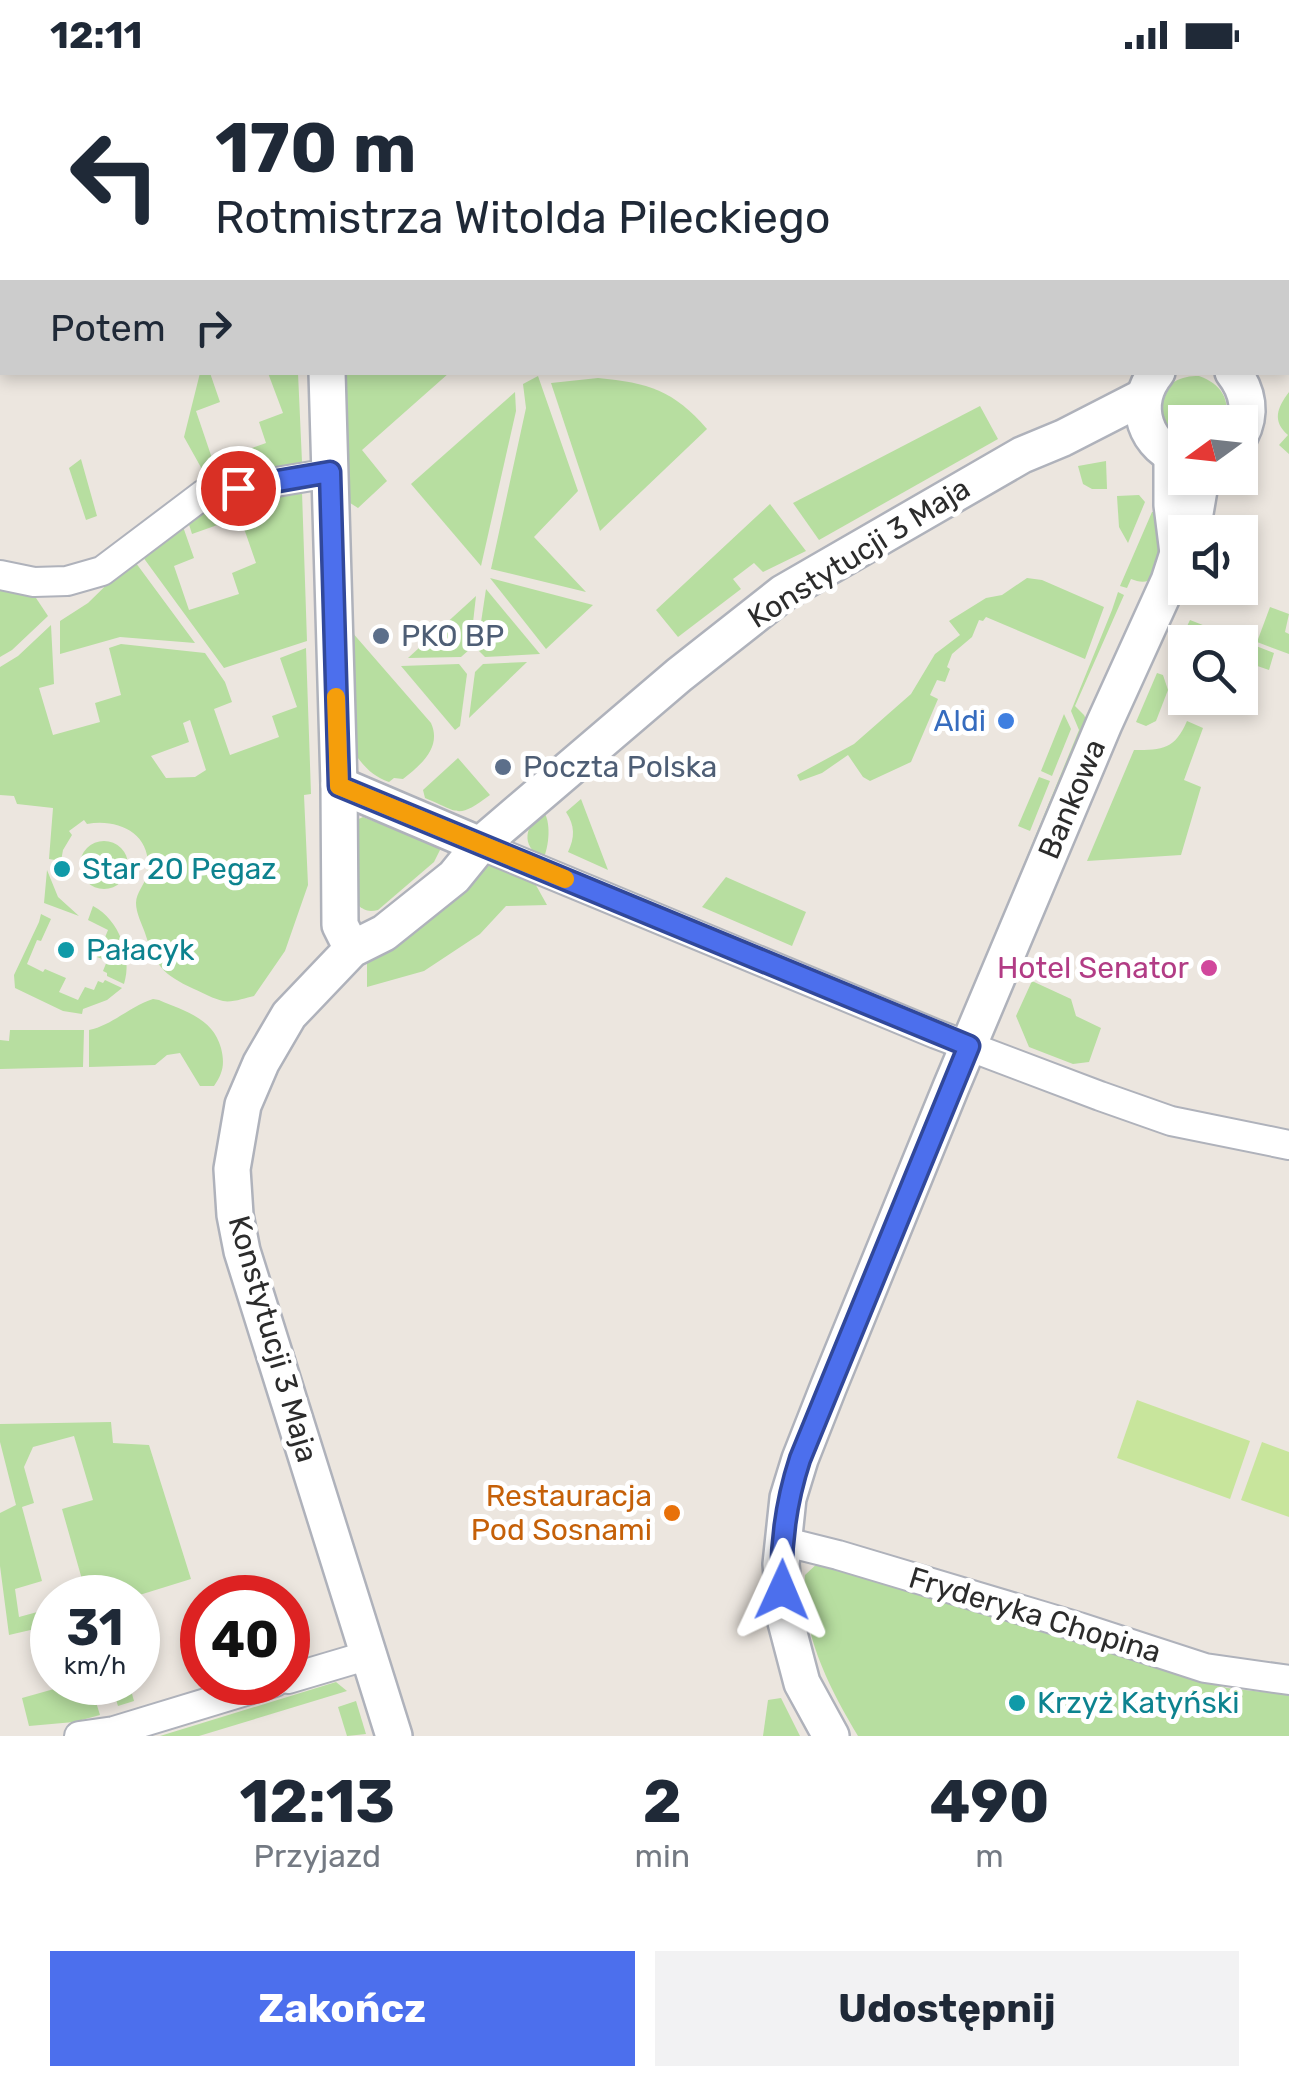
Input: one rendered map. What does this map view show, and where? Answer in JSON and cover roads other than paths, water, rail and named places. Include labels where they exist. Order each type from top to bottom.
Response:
[{"type":"street","points":[[327,375],[340,925],[352,950]]},
{"type":"street","points":[[1242,376],[1248,405]]},
{"type":"street","name":"Konstytucji 3 Maja","points":[[394,1736],[242,1251],[232,1169],[243,1105],[261,1063],[290,1015],[352,950],[384,933],[454,877],[480,845],[783,593],[1032,450],[1063,438],[1161,423]]},
{"type":"street","name":"Bankowa","points":[[1161,423],[1175,515]]},
{"type":"street","points":[[0,575],[34,582],[67,582],[102,571],[204,494],[330,472]]},
{"type":"street","name":"Bankowa","points":[[830,1736],[802,1683],[792,1650],[782,1590],[782,1540],[788,1498],[800,1459],[969,1046],[1104,724],[1168,583]]},
{"type":"street","points":[[339,786],[969,1046],[1171,1122],[1289,1145]]},
{"type":"street","name":"Fryderyka Chopina","points":[[782,1540],[1205,1668],[1289,1680]]},
{"type":"street","points":[[310,1672],[369,1655]]},
{"type":"street","points":[[79,1736],[114,1730],[197,1705]]},
{"type":"place","name":"PKO BP","points":[[381,636]]},
{"type":"place","name":"Aldi","points":[[1006,721]]},
{"type":"place","name":"Poczta Polska","points":[[503,767]]},
{"type":"place","name":"Star 20 Pegaz","points":[[62,869]]},
{"type":"place","name":"Pałacyk","points":[[66,950]]},
{"type":"place","name":"Hotel Senator","points":[[1209,968]]},
{"type":"place","name":"Restauracja Pod Sosnami","points":[[672,1513]]},
{"type":"place","name":"Krzyż Katyński","points":[[1017,1703]]}]
